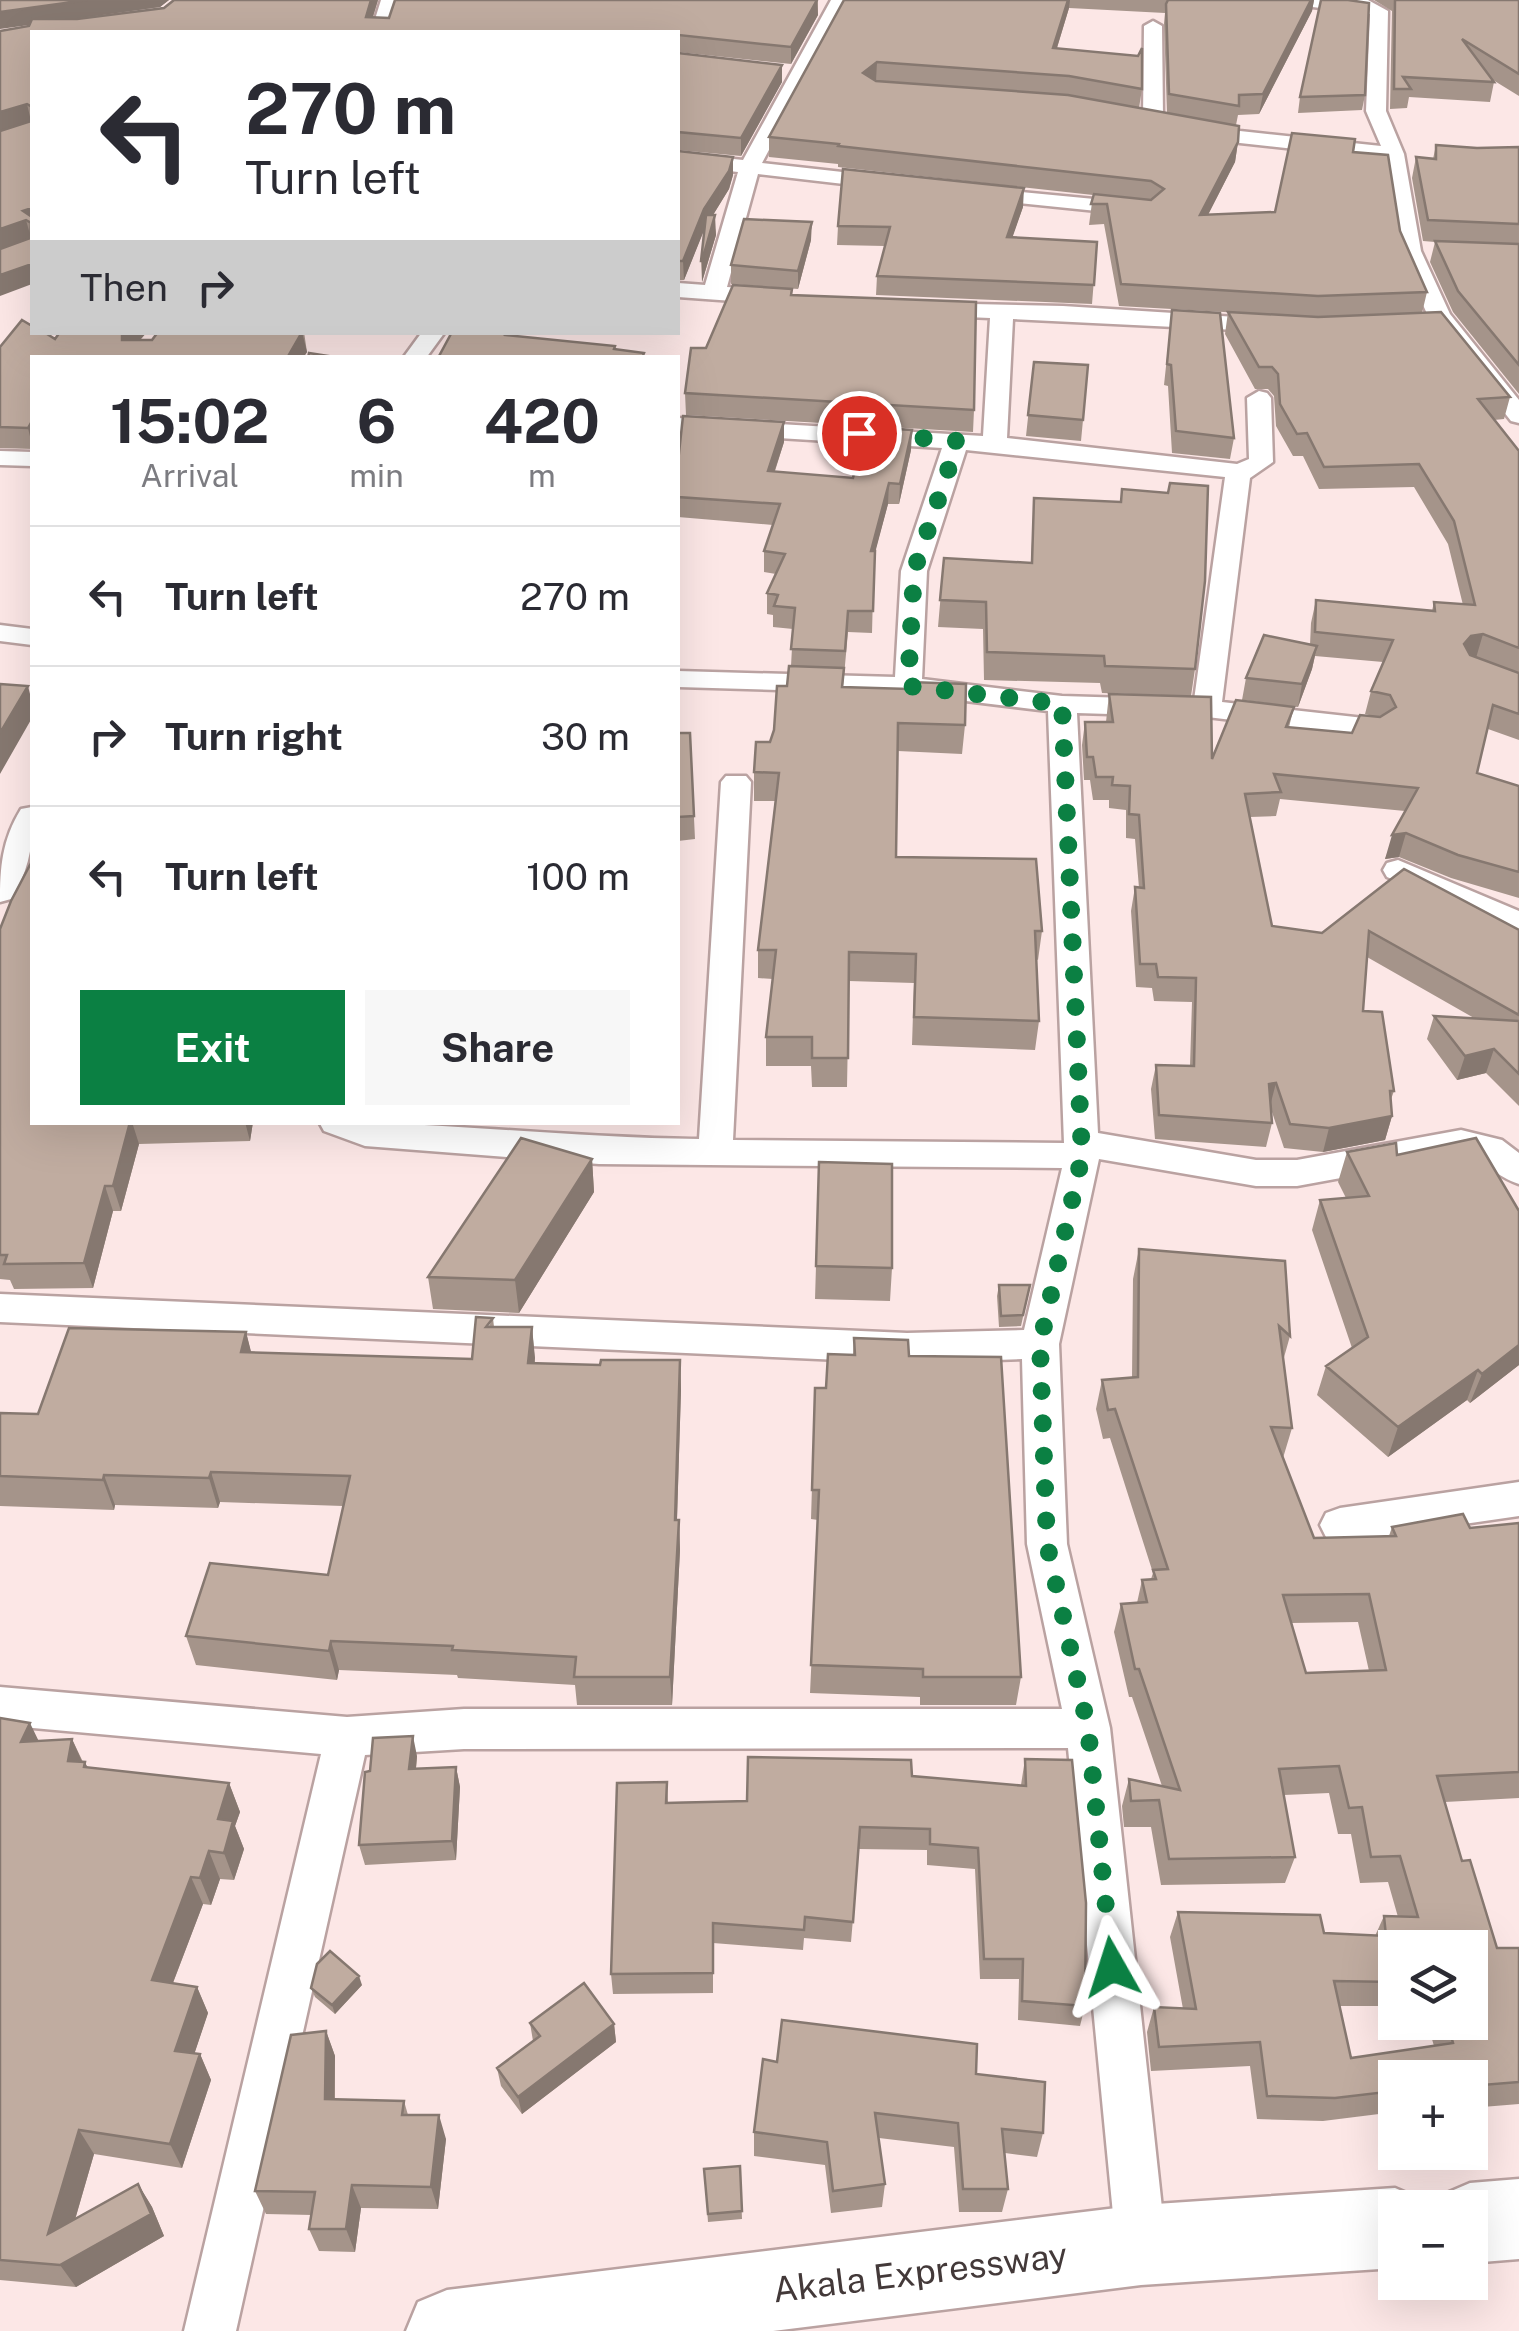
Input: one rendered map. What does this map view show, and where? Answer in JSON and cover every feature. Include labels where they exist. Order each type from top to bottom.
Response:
[{"type":"main road","points":[[1488,2222],[1519,2220]]},
{"type":"main road","name":"Akala Expressway","points":[[447,2331],[1141,2245],[1378,2229]]},
{"type":"street","points":[[381,30],[390,0]]},
{"type":"street","points":[[1296,0],[1366,5],[1379,11],[1376,112],[1394,154],[1419,252],[1444,322],[1519,416]]},
{"type":"street","points":[[714,292],[750,166],[792,74],[831,5]]},
{"type":"street","points":[[1154,26],[1144,117],[1240,137],[1394,154]]},
{"type":"street","points":[[680,159],[914,187]]},
{"type":"street","points":[[950,191],[1146,210]]},
{"type":"street","points":[[680,290],[806,300]]},
{"type":"street","points":[[898,308],[1294,326]]},
{"type":"street","points":[[995,444],[1002,312]]},
{"type":"street","points":[[1410,324],[1444,322]]},
{"type":"street","points":[[416,355],[432,335]]},
{"type":"street","points":[[680,425],[995,444],[1222,468],[1238,474],[1261,462],[1259,398]]},
{"type":"street","points":[[908,686],[914,571],[958,441]]},
{"type":"street","points":[[0,458],[30,460]]},
{"type":"street","points":[[1208,710],[1238,474]]},
{"type":"street","points":[[0,633],[30,637]]},
{"type":"street","points":[[680,678],[908,686],[1062,704],[1208,710],[1373,728]]},
{"type":"street","points":[[1062,704],[1081,1150],[1040,1344],[1047,1544],[1088,1728],[1141,2245]]},
{"type":"street","points":[[714,1154],[736,782]]},
{"type":"street","points":[[0,892],[30,821]]},
{"type":"street","points":[[1398,870],[1519,923]]},
{"type":"street","points":[[343,1125],[365,1134],[599,1151],[714,1154],[1081,1150],[1256,1173],[1298,1174],[1461,1142],[1490,1149],[1519,1171]]},
{"type":"street","points":[[0,1308],[907,1348],[1040,1344]]},
{"type":"street","points":[[1340,1525],[1519,1499]]},
{"type":"street","points":[[0,1706],[348,1737],[464,1729],[1088,1728]]},
{"type":"street","points":[[210,2331],[348,1737]]},
{"type":"building","points":[[0,0],[87,0],[0,12]]},
{"type":"building","points":[[174,0],[371,0],[366,17],[389,18],[395,0],[817,0],[791,47],[680,35],[680,30],[30,30],[30,106],[0,112],[0,31],[29,26],[32,19],[77,19],[164,8]]},
{"type":"building","points":[[844,0],[1068,0],[1053,48],[1138,56],[1142,48],[1142,89],[1069,76],[877,62],[863,73],[876,81],[1068,95],[1239,126],[1238,142],[1200,215],[1275,212],[1292,133],[1355,139],[1353,152],[1388,155],[1400,231],[1427,292],[1318,296],[1121,284],[1107,204],[1091,204],[1094,194],[1151,200],[1164,189],[1151,181],[769,137]]},
{"type":"building","points":[[1168,0],[1311,0],[1263,94],[1239,95],[1239,106],[1169,94]]},
{"type":"building","points":[[1321,0],[1369,3],[1365,95],[1300,97]]},
{"type":"building","points":[[1395,0],[1519,0],[1519,74],[1462,39],[1494,82],[1403,77],[1411,89],[1394,89]]},
{"type":"building","points":[[680,53],[782,65],[741,138],[680,132]]},
{"type":"building","points":[[30,121],[30,209],[23,211],[30,216],[30,222],[26,220],[0,229],[0,131]]},
{"type":"building","points":[[1436,145],[1519,147],[1519,224],[1428,220],[1416,157],[1436,159]]},
{"type":"building","points":[[680,151],[733,157],[729,171],[704,209],[683,261]]},
{"type":"building","points":[[843,169],[1024,188],[1007,237],[1097,242],[1094,285],[877,276],[890,227],[838,226]]},
{"type":"building","points":[[706,215],[715,215],[701,261]]},
{"type":"building","points":[[744,219],[812,222],[798,271],[731,265]]},
{"type":"building","points":[[30,238],[30,265],[0,275],[0,249]]},
{"type":"building","points":[[1435,241],[1519,244],[1519,365],[1458,291]]},
{"type":"building","points":[[733,285],[792,289],[791,295],[976,302],[974,410],[685,393],[691,348],[706,348]]},
{"type":"building","points":[[1172,310],[1220,313],[1234,438],[1176,431],[1171,365],[1167,364]]},
{"type":"building","points":[[1228,312],[1318,317],[1441,312],[1510,397],[1478,399],[1519,451],[1519,648],[1483,634],[1471,636],[1464,644],[1470,655],[1519,673],[1519,714],[1493,705],[1477,773],[1519,786],[1519,872],[1458,855],[1406,833],[1392,835],[1418,788],[1274,774],[1281,792],[1245,794],[1272,926],[1322,933],[1404,869],[1519,930],[1519,1015],[1369,931],[1363,1011],[1382,1012],[1394,1091],[1390,1091],[1392,1116],[1329,1128],[1290,1124],[1276,1083],[1269,1084],[1272,1123],[1159,1115],[1156,1065],[1194,1066],[1196,978],[1158,977],[1156,964],[1140,964],[1135,887],[1144,888],[1139,815],[1129,814],[1130,786],[1112,785],[1113,777],[1096,777],[1093,757],[1087,757],[1085,722],[1113,722],[1109,694],[1211,697],[1212,759],[1236,700],[1294,707],[1286,727],[1352,733],[1360,715],[1380,717],[1396,707],[1390,695],[1371,691],[1393,640],[1315,632],[1316,600],[1435,611],[1434,602],[1475,605],[1454,521],[1419,464],[1324,467],[1307,433],[1297,434],[1280,404],[1278,374],[1272,367],[1259,367]]},
{"type":"building","points":[[22,320],[30,325],[30,335],[55,339],[58,335],[122,335],[122,340],[152,340],[156,335],[300,335],[289,355],[30,355],[28,428],[0,427],[0,347]]},
{"type":"building","points":[[450,335],[505,335],[615,346],[614,349],[644,353],[643,355],[440,355]]},
{"type":"building","points":[[1034,362],[1088,365],[1083,420],[1028,415]]},
{"type":"building","points":[[683,416],[784,422],[768,471],[853,478],[866,427],[912,430],[900,484],[889,483],[871,551],[875,551],[873,611],[848,611],[845,651],[791,649],[795,608],[774,606],[778,595],[767,593],[785,554],[764,551],[780,504],[680,497]]},
{"type":"building","points":[[1170,483],[1208,486],[1205,581],[1195,669],[1105,666],[1104,656],[987,652],[986,602],[940,600],[944,558],[1032,563],[1034,498],[1121,502],[1122,489],[1168,493]]},
{"type":"building","points":[[1264,635],[1317,646],[1302,684],[1246,678]]},
{"type":"building","points":[[789,666],[844,668],[842,687],[909,689],[910,682],[966,684],[965,725],[898,723],[896,857],[1036,859],[1042,931],[1035,931],[1039,1021],[914,1017],[916,954],[849,952],[848,1058],[812,1058],[812,1037],[766,1037],[776,950],[758,950],[779,773],[754,772],[756,742],[770,742],[777,686],[787,686]]},
{"type":"building","points":[[0,684],[28,686],[0,733]]},
{"type":"building","points":[[680,733],[690,733],[694,816],[680,817]]},
{"type":"building","points":[[30,865],[30,1125],[129,1125],[113,1186],[105,1186],[84,1263],[4,1264],[7,1255],[0,1255],[0,929]]},
{"type":"building","points":[[1434,1016],[1519,1021],[1519,1074],[1494,1049],[1465,1056]]},
{"type":"building","points":[[521,1138],[592,1159],[515,1280],[428,1277]]},
{"type":"building","points":[[1476,1138],[1519,1211],[1519,1345],[1482,1374],[1478,1370],[1398,1427],[1326,1366],[1368,1337],[1320,1200],[1369,1196],[1347,1152],[1396,1143],[1397,1155]]},
{"type":"building","points":[[819,1162],[892,1164],[892,1268],[816,1266]]},
{"type":"building","points":[[1139,1249],[1285,1261],[1290,1336],[1279,1326],[1292,1428],[1271,1427],[1314,1538],[1396,1536],[1392,1527],[1463,1514],[1470,1528],[1519,1523],[1519,1772],[1437,1776],[1462,1861],[1470,1860],[1497,1948],[1519,1948],[1519,2082],[1488,2085],[1488,2060],[1378,2060],[1378,2093],[1335,2098],[1267,2096],[1260,2042],[1159,2047],[1154,2007],[1196,2009],[1178,1912],[1320,1915],[1324,1933],[1378,1936],[1378,1982],[1334,1981],[1351,2058],[1453,2043],[1452,2040],[1488,2040],[1488,1930],[1385,1930],[1384,1916],[1418,1917],[1400,1856],[1371,1857],[1362,1807],[1349,1808],[1339,1766],[1279,1769],[1295,1857],[1169,1859],[1159,1800],[1131,1801],[1129,1779],[1180,1790],[1139,1669],[1135,1669],[1121,1604],[1147,1602],[1142,1580],[1156,1579],[1153,1570],[1168,1569],[1115,1409],[1108,1410],[1102,1380],[1138,1377]],"holes":[[[1369,1594],[1386,1670],[1306,1673],[1283,1595]]]},
{"type":"building","points":[[999,1285],[1030,1285],[1023,1315],[1001,1316]]},
{"type":"building","points":[[476,1317],[493,1318],[486,1327],[532,1327],[528,1363],[600,1365],[601,1360],[680,1360],[675,1520],[679,1520],[670,1677],[574,1677],[576,1657],[452,1650],[453,1646],[331,1641],[329,1651],[186,1636],[210,1563],[328,1575],[350,1476],[211,1472],[209,1478],[104,1475],[103,1480],[0,1476],[0,1413],[38,1414],[69,1328],[246,1332],[241,1352],[472,1359]]},
{"type":"building","points":[[854,1338],[908,1340],[909,1356],[1001,1357],[1021,1677],[923,1677],[923,1669],[811,1665],[819,1490],[812,1490],[815,1388],[826,1388],[828,1354],[855,1355]]},
{"type":"building","points":[[0,1718],[30,1723],[21,1742],[72,1739],[68,1761],[85,1762],[84,1767],[229,1783],[218,1819],[233,1821],[224,1853],[209,1851],[200,1878],[191,1877],[152,1980],[197,1987],[175,2051],[200,2054],[170,2144],[79,2130],[48,2234],[138,2184],[151,2214],[60,2265],[0,2260]]},
{"type":"building","points":[[413,1736],[409,1769],[456,1767],[452,1841],[359,1845],[365,1772],[370,1771],[373,1738]]},
{"type":"building","points":[[748,1757],[911,1760],[912,1776],[1026,1786],[1025,1759],[1072,1760],[1086,1903],[1085,2006],[1022,2001],[1023,1959],[984,1959],[978,1848],[930,1844],[930,1829],[860,1827],[853,1922],[805,1917],[804,1930],[713,1923],[713,1973],[611,1974],[617,1783],[667,1782],[666,1803],[747,1801]]},
{"type":"building","points":[[330,1951],[359,1976],[332,2005],[311,1988],[317,1964]]},
{"type":"building","points":[[584,1983],[614,2024],[518,2097],[497,2068],[540,2036],[530,2023]]},
{"type":"building","points":[[782,2020],[977,2044],[976,2074],[1045,2082],[1043,2133],[1002,2129],[1008,2189],[963,2189],[958,2123],[875,2113],[885,2184],[833,2191],[827,2142],[754,2132],[763,2059],[777,2062]]},
{"type":"building","points":[[326,2031],[325,2099],[404,2101],[402,2115],[439,2115],[431,2187],[352,2185],[346,2229],[309,2229],[315,2192],[255,2191],[291,2035]]},
{"type":"building","points":[[740,2166],[742,2211],[708,2214],[704,2169]]},
{"type":"route","points":[[859,433],[958,441],[914,571],[908,686],[1062,704],[1082,1156],[1040,1344],[1047,1544],[1088,1728],[1112,1967]]}]
